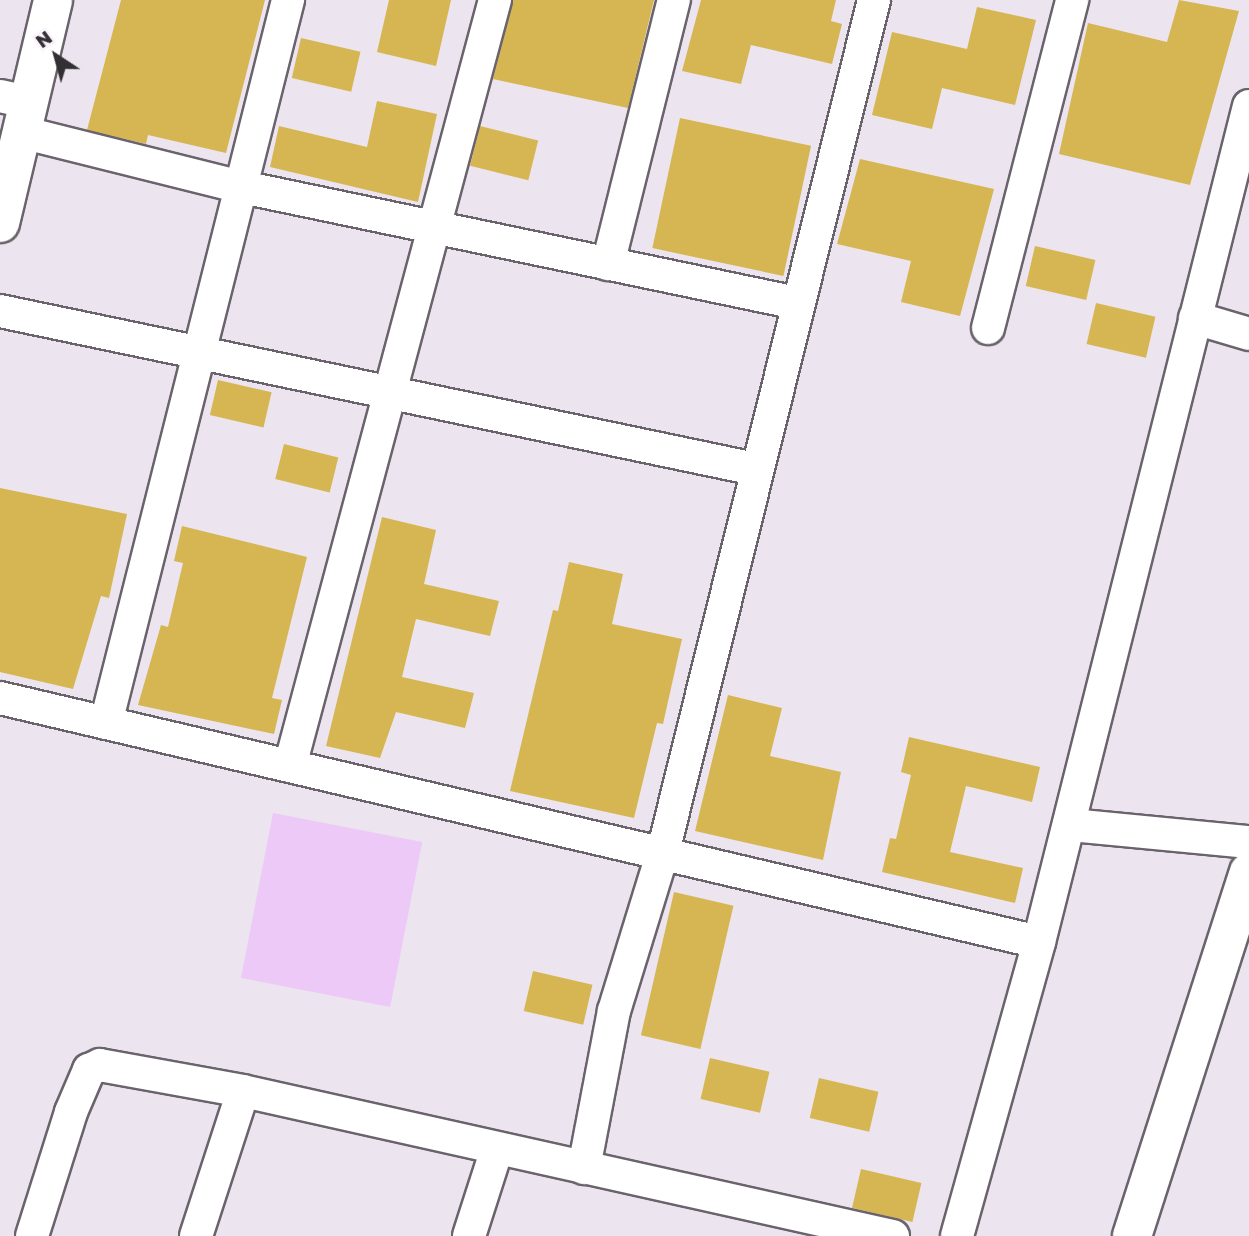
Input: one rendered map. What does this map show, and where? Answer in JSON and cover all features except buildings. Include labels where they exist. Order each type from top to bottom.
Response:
[{"type":"main road","points":[[0,223],[16,110],[53,0]]},
{"type":"main road","points":[[1132,1236],[1249,872]]},
{"type":"street","points":[[106,723],[288,0]]},
{"type":"street","points":[[290,766],[495,0]]},
{"type":"street","points":[[608,264],[674,0]]},
{"type":"street","points":[[584,1168],[614,1011],[663,852],[755,469],[874,0]]},
{"type":"street","points":[[988,328],[1072,0]]},
{"type":"street","points":[[957,1236],[1071,825],[1249,106]]},
{"type":"street","points":[[16,110],[242,187],[797,303]]},
{"type":"street","points":[[0,311],[198,350],[755,469]]},
{"type":"street","points":[[1195,318],[1249,334]]},
{"type":"street","points":[[0,698],[1038,942]]},
{"type":"street","points":[[1071,825],[1249,842]]},
{"type":"street","points":[[32,1236],[71,1112],[89,1070],[100,1065],[243,1090],[893,1236]]},
{"type":"street","points":[[196,1236],[243,1090]]},
{"type":"street","points":[[469,1236],[497,1149]]},
{"type":"shaded area","points":[[273,813],[422,842],[390,1007],[241,978]]}]
